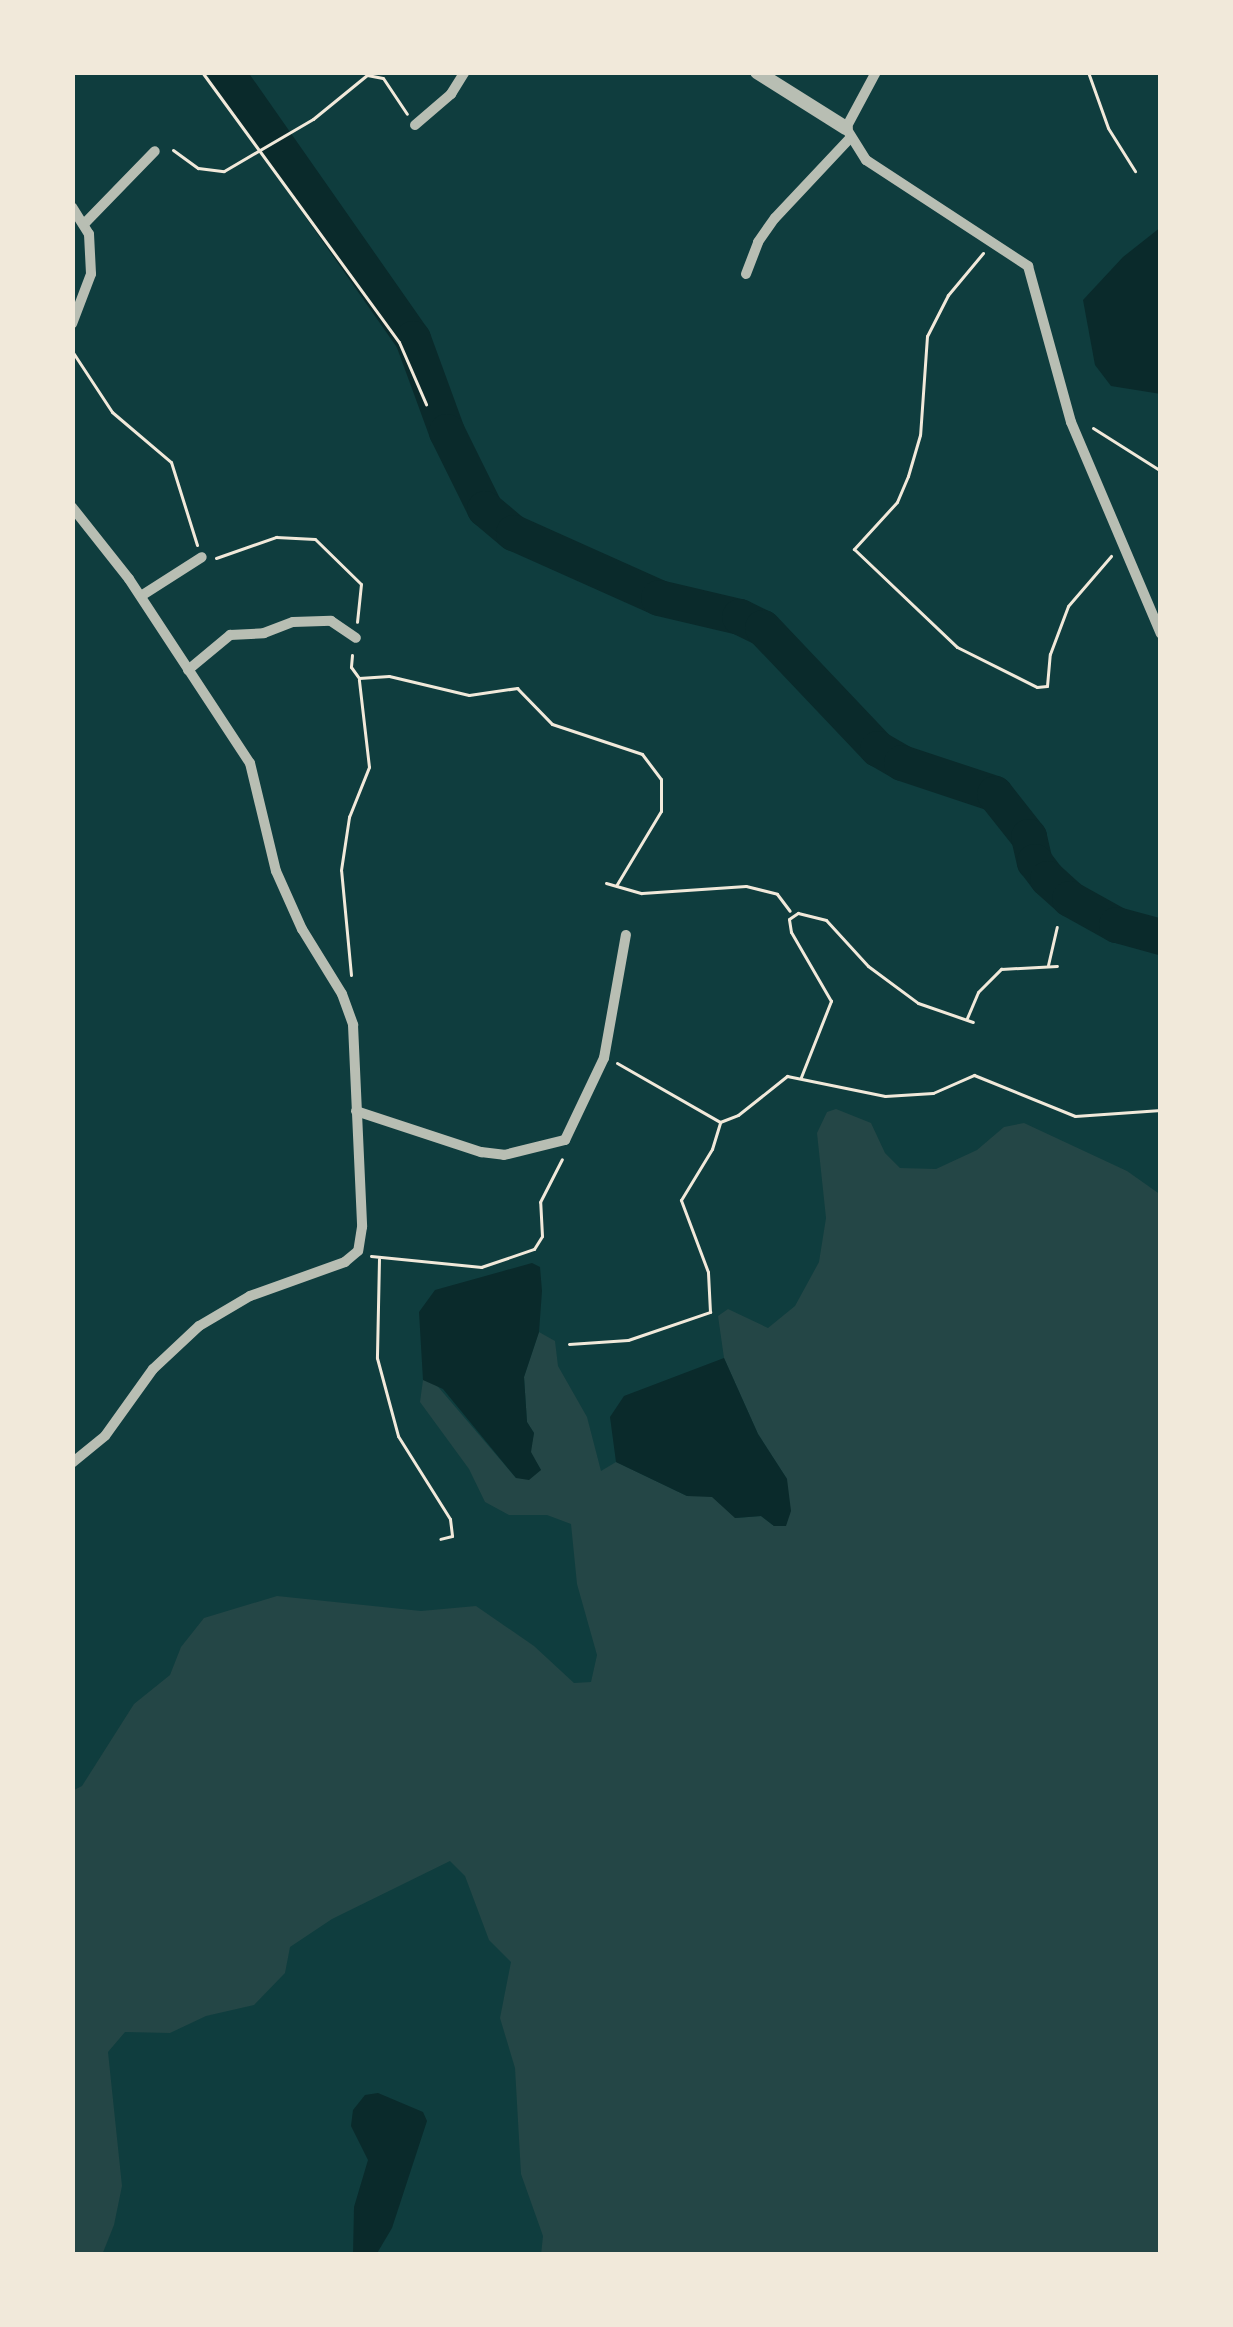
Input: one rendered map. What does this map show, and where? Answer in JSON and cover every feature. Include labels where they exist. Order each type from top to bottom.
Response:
[{"type":"street","points":[[415,125],[451,94],[465,72]]},
{"type":"street","points":[[757,72],[848,132],[866,160],[1028,266],[1071,422],[1161,634]]},
{"type":"street","points":[[746,274],[758,242],[775,218],[848,132],[877,72]]},
{"type":"street","points":[[85,223],[155,152]]},
{"type":"street","points":[[72,207],[85,223],[92,274],[72,324]]},
{"type":"street","points":[[72,507],[141,596],[241,743],[276,871],[302,929],[342,994],[353,1025],[362,1227],[358,1251],[345,1262],[250,1296],[199,1326],[153,1370],[105,1436],[72,1463]]},
{"type":"street","points":[[141,596],[202,557]]},
{"type":"street","points":[[188,670],[217,641],[293,622],[331,621],[356,638]]},
{"type":"street","points":[[356,1112],[481,1152],[504,1155],[565,1140],[604,1058],[626,934]]},
{"type":"path","points":[[202,72],[399,342],[426,404]]},
{"type":"path","points":[[1088,72],[1108,128],[1135,171]]},
{"type":"path","points":[[155,152],[165,148],[198,168],[224,171],[261,152],[368,74],[383,77],[415,125]]},
{"type":"path","points":[[992,243],[948,295],[927,336],[920,435],[908,476],[897,502],[854,549],[881,580],[970,656],[1024,683],[1047,686],[1050,654],[1068,606],[1122,541]]},
{"type":"path","points":[[72,351],[112,412],[171,461],[202,557],[232,556],[276,537],[315,539],[361,584],[352,667],[359,678],[369,767],[350,817],[340,870],[353,959],[342,994]]},
{"type":"path","points":[[1071,422],[1097,430],[1161,471]]},
{"type":"path","points":[[359,678],[388,676],[469,695],[518,688],[552,724],[641,754],[661,779],[662,812],[616,886]]},
{"type":"path","points":[[606,883],[642,893],[763,889],[777,894],[793,914],[826,920],[897,989],[936,1012],[969,1021],[978,992],[1001,969],[1057,966]]},
{"type":"path","points":[[793,914],[791,932],[831,1001],[800,1078]]},
{"type":"path","points":[[1048,966],[1058,927]]},
{"type":"path","points":[[604,1058],[720,1122]]},
{"type":"path","points":[[569,1345],[628,1340],[710,1312],[708,1272],[681,1200],[712,1149],[720,1122],[738,1114],[781,1078],[885,1096],[933,1094],[974,1075],[1075,1116],[1161,1110]]},
{"type":"path","points":[[358,1251],[379,1258],[481,1267],[534,1249],[542,1236],[540,1202],[567,1151],[565,1140]]},
{"type":"path","points":[[379,1258],[377,1358],[398,1436],[451,1519],[452,1536],[440,1539]]},
{"type":"shaded area","points":[[1161,227],[1161,394],[1111,386],[1095,365],[1083,300],[1123,257]]},
{"type":"shaded area","points":[[836,1109],[871,1123],[885,1153],[900,1168],[936,1169],[977,1150],[1004,1127],[1024,1123],[1127,1171],[1161,1195],[1161,2255],[541,2255],[543,2236],[521,2174],[515,2068],[500,2018],[511,1962],[489,1940],[465,1876],[450,1861],[332,1919],[290,1947],[285,1973],[254,2005],[206,2016],[170,2033],[125,2032],[108,2052],[122,2186],[114,2225],[102,2255],[72,2255],[72,1791],[82,1786],[134,1704],[170,1675],[181,1647],[204,1618],[277,1596],[421,1611],[476,1606],[534,1646],[574,1683],[591,1682],[597,1655],[577,1584],[571,1524],[547,1515],[509,1515],[485,1502],[469,1469],[420,1402],[423,1380],[434,1382],[516,1478],[541,1470],[530,1452],[534,1433],[527,1422],[524,1377],[539,1332],[555,1341],[558,1366],[587,1417],[601,1471],[616,1462],[687,1496],[712,1496],[736,1518],[761,1516],[774,1526],[787,1479],[758,1434],[724,1358],[718,1316],[728,1309],[768,1328],[795,1306],[819,1262],[826,1218],[817,1133],[827,1112]]},
{"type":"shaded area","points":[[532,1263],[540,1267],[542,1291],[539,1332],[524,1377],[527,1422],[534,1433],[531,1452],[541,1470],[529,1480],[516,1478],[443,1389],[423,1380],[419,1312],[435,1290]]},
{"type":"shaded area","points":[[724,1358],[758,1434],[787,1479],[791,1511],[786,1526],[774,1526],[761,1516],[735,1518],[712,1497],[687,1496],[616,1462],[610,1417],[624,1396]]},
{"type":"shaded area","points":[[378,2093],[423,2112],[427,2121],[392,2228],[376,2255],[353,2255],[354,2207],[368,2160],[351,2126],[353,2110],[365,2095]]},
{"type":"waterway","points":[[226,72],[413,339],[447,432],[485,509],[514,533],[659,598],[740,617],[763,628],[878,749],[902,763],[995,794],[1029,837],[1035,862],[1070,899],[1117,925],[1161,937]]}]
